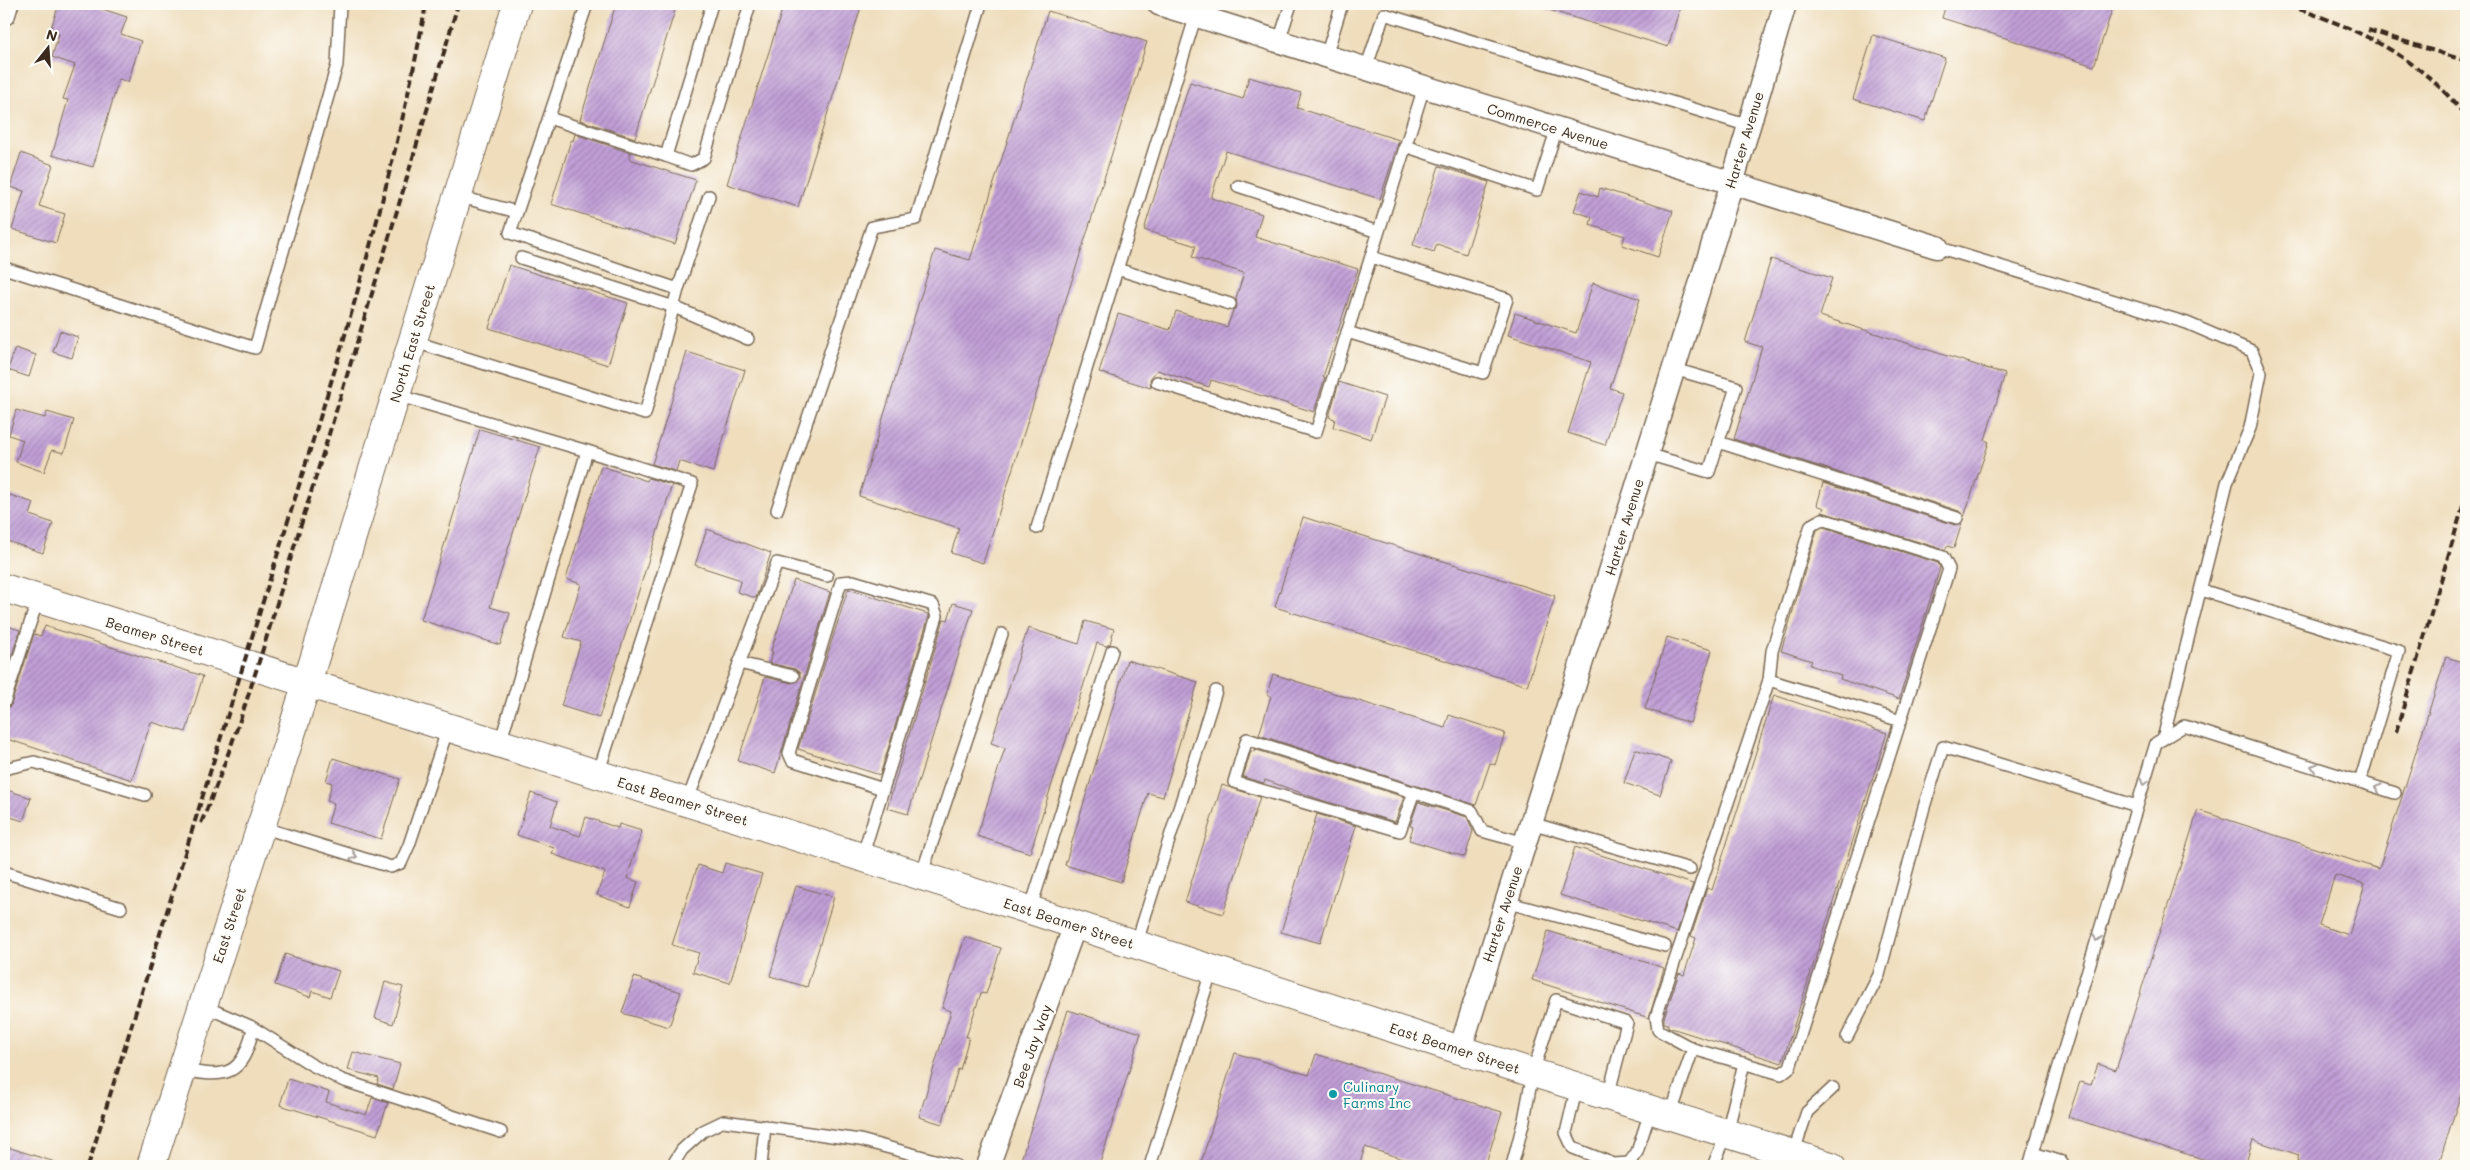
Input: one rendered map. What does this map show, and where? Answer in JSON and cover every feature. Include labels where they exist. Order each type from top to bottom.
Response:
[{"type":"street","points":[[4,14],[7,4]]},
{"type":"street","name":"North East Street","points":[[307,682],[517,4]]},
{"type":"street","name":"Commerce Avenue","points":[[1159,4],[1190,10],[1280,42],[1937,247]]},
{"type":"street","name":"Harter Avenue","points":[[1460,1050],[1732,183],[1785,4]]},
{"type":"street","name":"Beamer Street","points":[[4,588],[307,682]]},
{"type":"street","name":"East Beamer Street","points":[[307,682],[1030,910],[1460,1050],[1831,1166]]},
{"type":"street","name":"East Street","points":[[151,1166],[307,682]]},
{"type":"street","name":"Bee Jay Way","points":[[988,1166],[1075,925]]},
{"type":"lane","points":[[4,268],[255,348],[337,64],[340,4]]},
{"type":"lane","points":[[587,4],[510,233],[678,289]]},
{"type":"lane","points":[[666,156],[712,4]]},
{"type":"lane","points":[[549,118],[691,165],[704,158],[750,4]]},
{"type":"lane","points":[[777,510],[872,227],[916,219],[981,4]]},
{"type":"lane","points":[[1280,42],[1291,4]]},
{"type":"lane","points":[[1326,56],[1342,4]]},
{"type":"lane","points":[[1037,528],[1117,269],[1190,10]]},
{"type":"lane","points":[[1366,69],[1384,14],[1748,126]]},
{"type":"lane","points":[[1157,382],[1316,432],[1424,87]]},
{"type":"lane","points":[[1405,146],[1537,190],[1556,128]]},
{"type":"lane","points":[[1238,186],[1378,232]]},
{"type":"lane","points":[[458,196],[517,212]]},
{"type":"lane","points":[[412,341],[645,414],[678,289],[709,196]]},
{"type":"lane","points":[[1937,247],[2187,323],[2252,351],[2261,373],[2250,428],[2226,483],[2163,739]]},
{"type":"lane","points":[[1347,332],[1483,373],[1507,299],[1371,257]]},
{"type":"lane","points":[[521,258],[674,307],[748,339]]},
{"type":"lane","points":[[1117,269],[1230,304]]},
{"type":"lane","points":[[1647,454],[1709,472],[1736,387],[1674,369]]},
{"type":"lane","points":[[396,395],[692,484],[598,774]]},
{"type":"lane","points":[[1718,442],[1957,518]]},
{"type":"lane","points":[[500,743],[587,451]]},
{"type":"lane","points":[[1822,519],[1943,557],[1949,570],[1790,1067],[1781,1074],[1693,1049],[1658,1030],[1656,1018],[1769,680],[1772,651],[1811,525],[1822,519]]},
{"type":"lane","points":[[687,802],[777,563],[828,576]]},
{"type":"lane","points":[[862,857],[937,616],[933,605],[853,581],[841,582],[789,754],[792,760],[883,789]]},
{"type":"lane","points":[[2201,590],[2398,651],[2360,782]]},
{"type":"lane","points":[[4,703],[38,599]]},
{"type":"lane","points":[[921,876],[1002,634]]},
{"type":"lane","points":[[1030,910],[1112,651]]},
{"type":"lane","points":[[739,663],[793,676]]},
{"type":"lane","points":[[1769,680],[1901,721]]},
{"type":"lane","points":[[1136,945],[1216,691]]},
{"type":"lane","points":[[2029,1166],[2156,743],[2184,726],[2395,793]]},
{"type":"lane","points":[[261,827],[391,867],[401,863],[409,845],[448,727]]},
{"type":"lane","points":[[1414,792],[1400,831],[1234,782],[1247,739],[1414,792],[1472,811],[1482,831],[1528,833],[1690,869]]},
{"type":"lane","points":[[1847,1037],[1879,976],[1924,807],[1943,747],[2137,806]]},
{"type":"lane","points":[[4,767],[8,768],[34,762],[145,795]]},
{"type":"lane","points":[[4,872],[120,908]]},
{"type":"lane","points":[[1506,902],[1665,946]]},
{"type":"lane","points":[[1150,1166],[1212,969]]},
{"type":"lane","points":[[1512,1166],[1524,1120],[1533,1072],[1556,1000],[1628,1022],[1608,1096]]},
{"type":"lane","points":[[203,1006],[253,1028],[312,1065],[342,1080],[501,1132]]},
{"type":"lane","points":[[182,1070],[211,1075],[226,1073],[247,1053],[253,1028]]},
{"type":"lane","points":[[1577,1086],[1566,1133],[1573,1148],[1614,1164],[1629,1163],[1638,1152],[1693,1049]]},
{"type":"lane","points":[[1713,1166],[1727,1133],[1744,1063]]},
{"type":"lane","points":[[1793,1154],[1806,1112],[1833,1088]]},
{"type":"lane","points":[[672,1166],[682,1150],[703,1131],[724,1120],[860,1140],[957,1166]]},
{"type":"lane","points":[[761,1166],[764,1126]]},
{"type":"lane","points":[[2033,1153],[2061,1164]]},
{"type":"building","points":[[59,4],[100,4],[99,8],[127,17],[121,34],[141,41],[128,82],[119,79],[93,167],[52,155],[68,100],[63,99],[75,65],[52,57],[59,34],[50,31]]},
{"type":"building","points":[[616,4],[677,4],[635,138],[580,120]]},
{"type":"building","points":[[784,4],[862,4],[798,207],[727,184]]},
{"type":"building","points":[[1543,4],[1681,4],[1668,47],[1543,8]]},
{"type":"building","points":[[1946,4],[2114,4],[2094,66],[1942,18]]},
{"type":"building","points":[[1048,11],[1147,42],[983,563],[951,553],[959,528],[859,496],[935,250],[970,260]]},
{"type":"building","points":[[1873,35],[1945,58],[1925,121],[1853,99]]},
{"type":"building","points":[[1249,77],[1301,93],[1297,108],[1399,140],[1380,199],[1226,151],[1211,198],[1262,214],[1255,237],[1358,269],[1323,377],[1325,377],[1314,412],[1211,380],[1209,387],[1157,370],[1150,379],[1151,388],[1099,372],[1118,314],[1170,330],[1176,311],[1227,327],[1237,306],[1236,298],[1244,273],[1192,257],[1196,246],[1144,230],[1190,82],[1243,99]]},
{"type":"building","points":[[575,134],[631,153],[629,159],[696,180],[675,244],[551,204],[571,140],[573,141]]},
{"type":"building","points":[[21,153],[53,165],[39,206],[65,214],[56,243],[12,229],[24,191],[10,187]]},
{"type":"building","points":[[1439,166],[1489,182],[1466,254],[1437,244],[1434,252],[1413,245]]},
{"type":"building","points":[[1600,188],[1673,211],[1658,257],[1622,245],[1625,236],[1590,225],[1592,217],[1574,211],[1581,191],[1598,197]]},
{"type":"building","points":[[1771,259],[1832,278],[1820,316],[2005,374],[1985,440],[1989,442],[1964,517],[1959,511],[1734,439],[1762,347],[1745,342]]},
{"type":"building","points":[[509,265],[628,303],[608,365],[489,328]]},
{"type":"building","points":[[1593,283],[1640,299],[1610,388],[1622,392],[1605,445],[1568,433],[1591,362],[1508,335],[1515,313],[1576,333]]},
{"type":"building","points":[[60,331],[78,337],[72,358],[53,352]]},
{"type":"building","points":[[15,348],[36,355],[29,377],[8,370]]},
{"type":"building","points":[[687,352],[745,370],[713,472],[679,461],[676,471],[652,464]]},
{"type":"building","points":[[1339,382],[1385,397],[1371,439],[1333,427],[1335,419],[1329,417]]},
{"type":"building","points":[[16,410],[45,418],[47,412],[74,420],[64,453],[52,450],[44,472],[16,462],[23,440],[9,435]]},
{"type":"building","points":[[480,429],[540,447],[490,607],[510,613],[500,645],[421,620]]},
{"type":"building","points":[[601,466],[647,481],[648,478],[672,485],[599,718],[561,706],[581,642],[564,637],[581,584],[566,579]]},
{"type":"building","points":[[1823,483],[1955,525],[1962,523],[1954,548],[1947,546],[1945,550],[1822,512],[1824,508],[1817,505]]},
{"type":"building","points":[[4,493],[34,503],[30,515],[53,523],[43,553],[4,540]]},
{"type":"building","points":[[1303,517],[1555,596],[1527,686],[1275,607]]},
{"type":"building","points":[[1823,527],[1938,563],[1940,568],[1899,699],[1840,679],[1841,676],[1810,665],[1812,661],[1781,651],[1817,530]]},
{"type":"building","points":[[707,529],[771,553],[756,598],[737,592],[741,580],[695,565]]},
{"type":"building","points":[[794,580],[830,592],[775,773],[738,761],[765,677],[792,683],[800,678],[800,673],[795,669],[769,663],[773,652],[771,651]]},
{"type":"building","points":[[848,589],[928,614],[929,616],[880,775],[798,749]]},
{"type":"building","points":[[953,603],[973,609],[908,814],[887,808],[944,619],[948,620]]},
{"type":"building","points":[[1085,621],[1114,629],[1110,644],[1106,646],[1097,643],[1030,853],[977,836],[1005,748],[991,743],[1028,628],[1079,644]]},
{"type":"building","points":[[4,625],[20,630],[4,680]]},
{"type":"building","points":[[45,626],[203,676],[186,732],[151,722],[132,780],[4,738],[4,710],[11,705],[34,634],[41,636]]},
{"type":"building","points":[[1667,637],[1712,650],[1690,723],[1645,709]]},
{"type":"building","points":[[2446,657],[2466,663],[2466,1077],[2438,1166],[2315,1166],[2297,1161],[2299,1155],[2253,1140],[2245,1166],[2225,1166],[2068,1117],[2080,1082],[2091,1085],[2098,1064],[2116,1070],[2198,810],[2379,869]],"holes":[[[2335,875],[2365,884],[2349,935],[2319,925]]]},
{"type":"building","points":[[1127,660],[1198,682],[1163,797],[1148,793],[1121,882],[1065,865]]},
{"type":"building","points":[[1273,674],[1445,728],[1449,715],[1505,733],[1495,765],[1490,763],[1476,805],[1259,735],[1271,696],[1267,694]]},
{"type":"building","points":[[1774,695],[1887,733],[1782,1063],[1668,1027],[1668,1024],[1664,1023],[1679,973],[1684,975],[1696,938],[1691,936],[1707,888],[1712,890]]},
{"type":"building","points":[[1254,749],[1404,797],[1395,822],[1321,800],[1265,780],[1264,783],[1243,777],[1251,751],[1254,752]]},
{"type":"building","points":[[1635,749],[1671,761],[1660,795],[1624,783]]},
{"type":"building","points":[[333,758],[400,779],[381,839],[328,823],[334,803],[327,801],[332,783],[326,781]]},
{"type":"building","points":[[1222,785],[1260,797],[1223,914],[1185,902]]},
{"type":"building","points":[[4,789],[31,798],[23,821],[4,815]]},
{"type":"building","points":[[531,793],[557,802],[550,826],[580,836],[586,817],[618,828],[619,824],[642,831],[627,878],[638,882],[630,907],[597,895],[605,872],[552,854],[554,848],[517,835]]},
{"type":"building","points":[[1418,802],[1467,817],[1473,831],[1465,857],[1409,840],[1413,827],[1410,826]]},
{"type":"building","points":[[1317,814],[1356,826],[1320,943],[1281,932]]},
{"type":"building","points":[[1575,847],[1693,884],[1677,932],[1560,895]]},
{"type":"building","points":[[725,863],[762,874],[730,983],[693,972],[699,953],[672,945],[698,865],[722,873]]},
{"type":"building","points":[[796,886],[834,897],[807,987],[770,976]]},
{"type":"building","points":[[1548,931],[1664,968],[1649,1018],[1532,980]]},
{"type":"building","points":[[965,937],[1001,948],[986,994],[981,993],[966,1037],[969,1037],[942,1124],[919,1117],[951,1011],[942,1008]]},
{"type":"building","points":[[285,954],[339,971],[330,997],[312,991],[310,997],[275,985]]},
{"type":"building","points":[[634,977],[681,992],[669,1027],[622,1013]]},
{"type":"building","points":[[385,982],[403,987],[393,1024],[375,1018]]},
{"type":"building","points":[[1068,1010],[1141,1033],[1099,1166],[1019,1166]]},
{"type":"building","points":[[353,1052],[400,1064],[393,1089],[377,1084],[379,1078],[348,1070]]},
{"type":"building","name":"Culinary Farms Inc","points":[[1235,1053],[1309,1075],[1316,1054],[1502,1112],[1485,1166],[1426,1166],[1365,1147],[1359,1166],[1200,1166]]},
{"type":"building","points":[[288,1079],[329,1092],[326,1102],[366,1115],[372,1098],[388,1103],[377,1135],[280,1105]]},
{"type":"building","points":[[4,1146],[55,1162],[55,1166],[4,1166]]},
{"type":"railway","points":[[88,1166],[336,366],[386,186],[408,96],[426,4]]},
{"type":"railway","points":[[201,823],[231,746],[257,669],[383,258],[458,4]]},
{"type":"railway","points":[[2287,5],[2338,24],[2386,47],[2429,77],[2466,117]]},
{"type":"railway","points":[[2368,30],[2466,61]]},
{"type":"railway","points":[[2396,732],[2466,496]]},
{"type":"place","name":"Culinary Farms Inc","points":[[1333,1094]]}]
